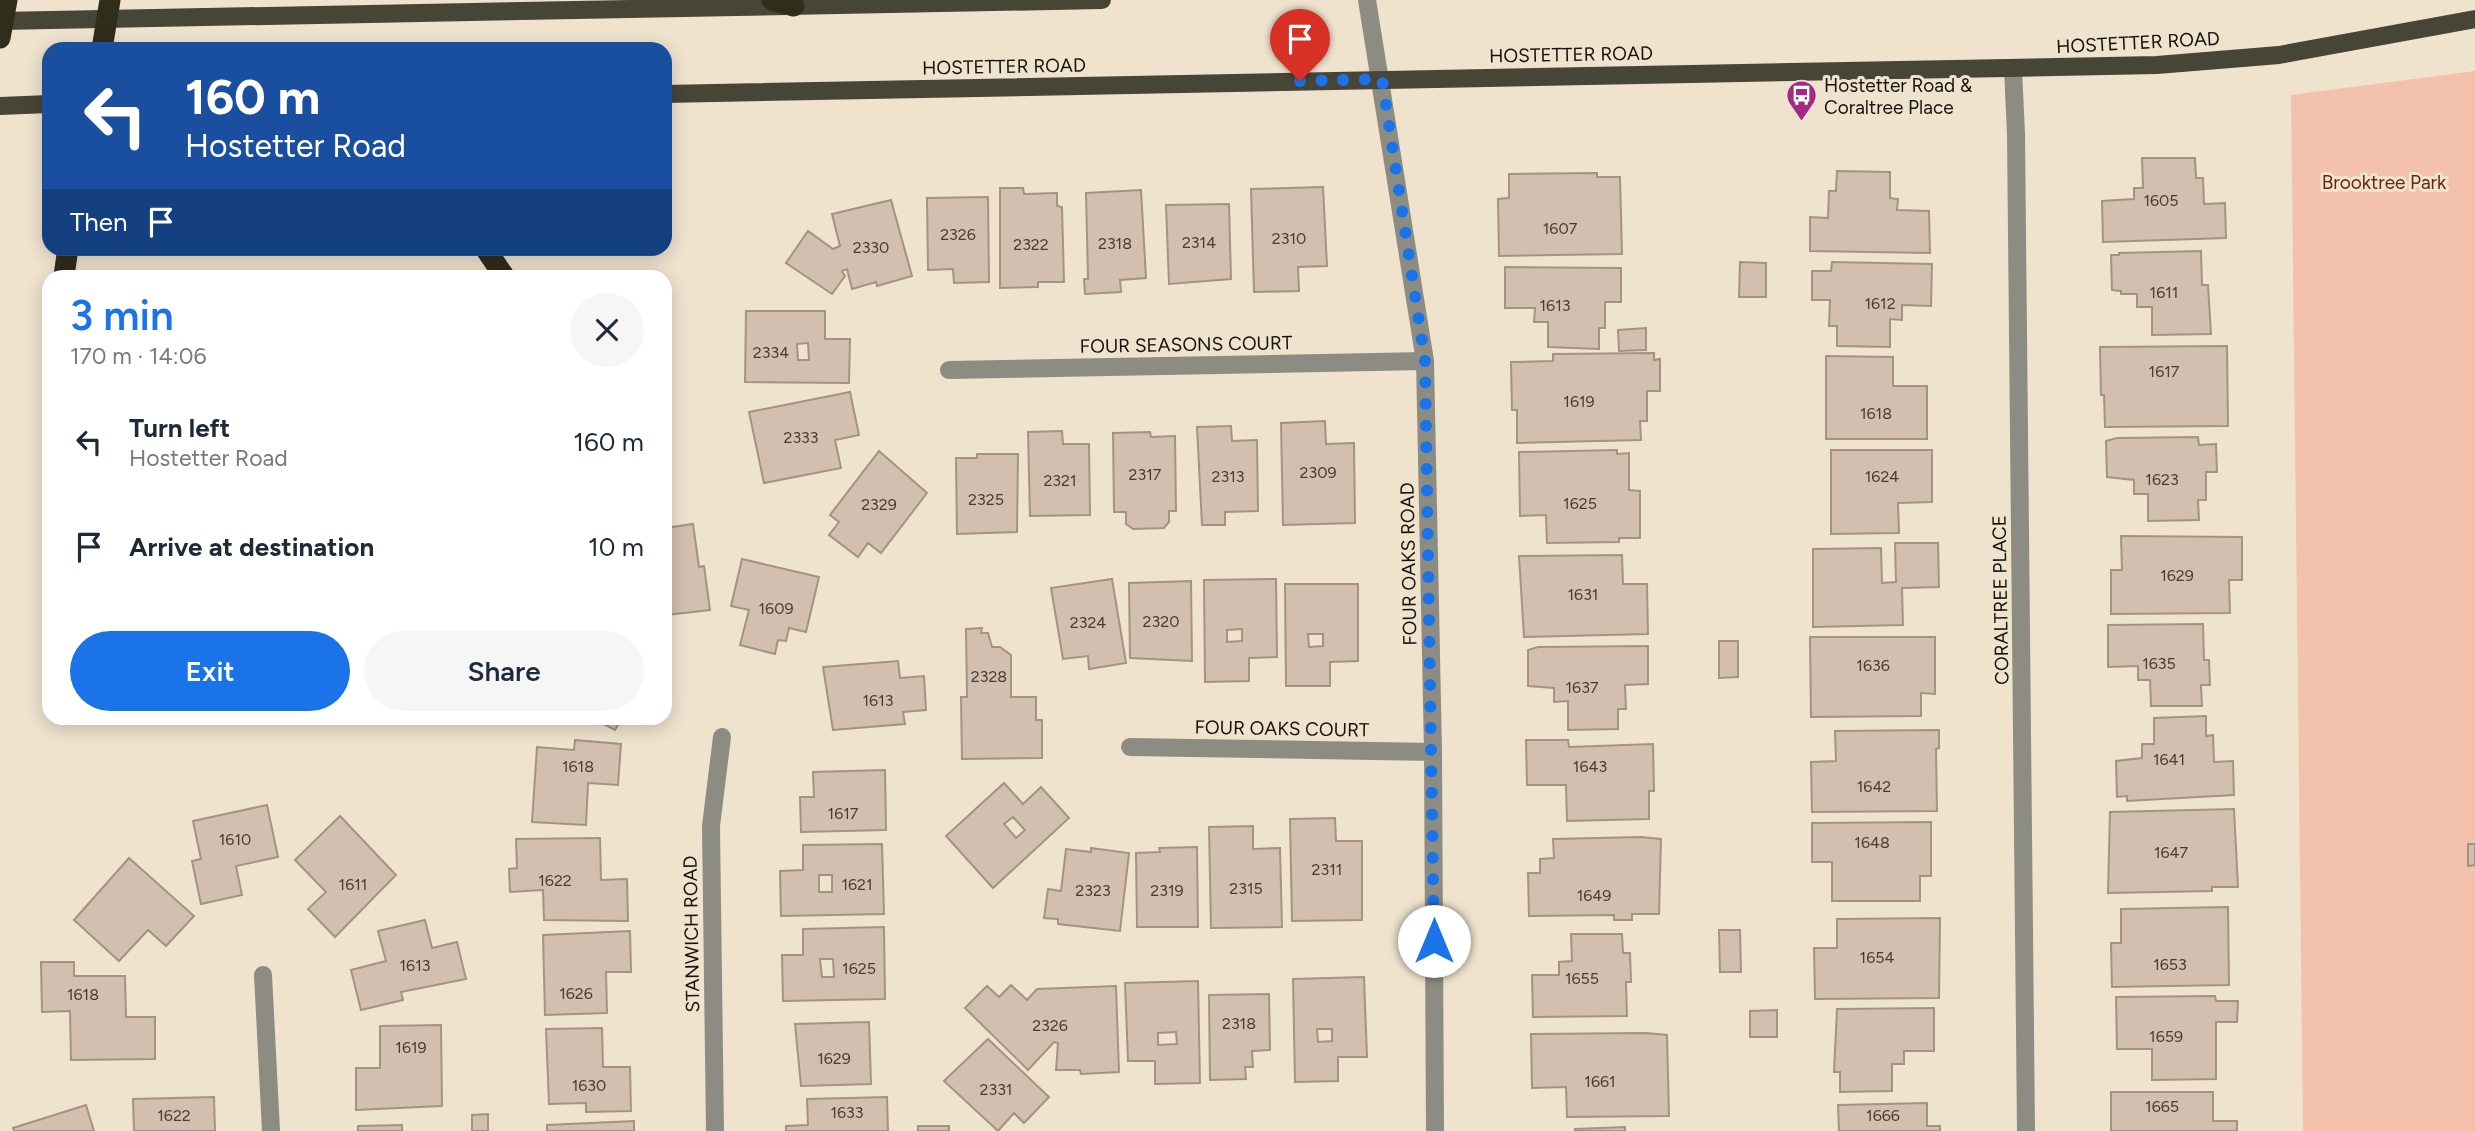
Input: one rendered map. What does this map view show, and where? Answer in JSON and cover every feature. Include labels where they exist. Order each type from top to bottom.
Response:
[{"type":"highway","points":[[0,38],[7,0]]},
{"type":"highway","points":[[103,42],[110,0]]},
{"type":"highway","points":[[772,0],[794,6]]},
{"type":"main road","points":[[0,21],[1102,0]]},
{"type":"main road","name":"HOSTETTER ROAD","points":[[672,94],[2157,65],[2279,55],[2475,19]]},
{"type":"main road","points":[[0,106],[42,104]]},
{"type":"street","name":"FOUR OAKS ROAD","points":[[1367,0],[1382,79],[1425,361],[1433,752],[1435,1131]]},
{"type":"street","name":"CORALTREE PLACE","points":[[2013,68],[2017,148],[2026,1131]]},
{"type":"street","name":"FOUR SEASONS COURT","points":[[949,370],[1425,361]]},
{"type":"street","name":"STANWICH ROAD","points":[[715,1131],[711,826],[722,737]]},
{"type":"street","name":"FOUR OAKS COURT","points":[[1130,747],[1433,752]]},
{"type":"street","points":[[263,975],[271,1131]]},
{"type":"green space","name":"Brooktree Park","points":[[2475,71],[2475,1131],[2303,1131],[2291,95]]},
{"type":"building","points":[[2142,158],[2195,158],[2196,178],[2203,178],[2204,204],[2225,203],[2226,238],[2103,242],[2102,201],[2134,199],[2134,188],[2143,188]]},
{"type":"building","points":[[1837,171],[1890,172],[1890,198],[1898,199],[1897,210],[1929,211],[1930,253],[1810,251],[1810,217],[1828,218],[1829,191],[1836,191]]},
{"type":"building","points":[[1597,173],[1597,177],[1620,177],[1622,254],[1499,256],[1498,199],[1509,198],[1509,174]]},
{"type":"building","points":[[1323,187],[1327,266],[1298,267],[1299,291],[1254,292],[1251,189]]},
{"type":"building","points":[[1000,188],[1023,188],[1024,194],[1057,193],[1057,206],[1062,207],[1064,282],[1038,282],[1038,287],[1000,288]]},
{"type":"building","points":[[1141,190],[1146,278],[1120,280],[1121,292],[1085,294],[1084,279],[1088,279],[1086,193]]},
{"type":"building","points":[[988,197],[989,282],[954,283],[953,269],[928,270],[927,198]]},
{"type":"building","points":[[891,200],[912,276],[877,286],[876,282],[852,289],[847,269],[842,271],[845,276],[832,294],[786,263],[808,231],[833,249],[840,246],[832,214]]},
{"type":"building","points":[[1229,204],[1231,279],[1169,284],[1166,205]]},
{"type":"building","points":[[2201,251],[2202,285],[2208,285],[2211,334],[2152,335],[2152,307],[2137,307],[2137,294],[2121,294],[2121,291],[2112,290],[2111,255]]},
{"type":"building","points":[[1740,262],[1766,263],[1766,297],[1739,297]]},
{"type":"building","points":[[1832,262],[1932,264],[1931,306],[1902,305],[1902,320],[1890,319],[1890,347],[1837,346],[1837,326],[1829,326],[1830,300],[1812,300],[1812,271],[1831,271]]},
{"type":"building","points":[[1505,267],[1621,268],[1621,302],[1605,302],[1605,328],[1599,328],[1599,349],[1548,347],[1548,322],[1534,322],[1535,308],[1505,308]]},
{"type":"building","points":[[746,311],[825,311],[825,339],[850,339],[849,383],[745,382]],"holes":[[[808,343],[809,360],[798,360],[797,344]]]},
{"type":"building","points":[[1646,328],[1646,350],[1619,351],[1618,330]]},
{"type":"building","points":[[2227,346],[2228,426],[2105,427],[2100,347]]},
{"type":"building","points":[[1654,353],[1654,360],[1660,359],[1660,391],[1647,391],[1647,421],[1640,421],[1641,440],[1517,443],[1517,410],[1512,410],[1511,362],[1553,361],[1553,354]]},
{"type":"building","points":[[1826,356],[1893,357],[1893,386],[1927,386],[1927,439],[1826,439]]},
{"type":"building","points":[[850,392],[859,435],[835,440],[841,468],[764,483],[749,412]]},
{"type":"building","points":[[1325,421],[1326,444],[1354,443],[1355,523],[1283,525],[1281,423]]},
{"type":"building","points":[[1231,426],[1232,441],[1257,440],[1258,511],[1225,512],[1225,525],[1202,525],[1197,427]]},
{"type":"building","points":[[1062,431],[1063,444],[1089,444],[1090,515],[1030,516],[1028,432]]},
{"type":"building","points":[[1150,432],[1151,437],[1175,436],[1176,511],[1169,511],[1169,522],[1164,528],[1133,529],[1126,524],[1126,512],[1114,512],[1113,433]]},
{"type":"building","points":[[2198,437],[2199,445],[2216,444],[2217,472],[2206,472],[2206,500],[2198,500],[2199,520],[2148,521],[2148,494],[2134,494],[2134,480],[2107,477],[2106,441],[2117,438]]},
{"type":"building","points":[[1617,450],[1617,454],[1629,453],[1629,490],[1640,491],[1640,538],[1619,538],[1619,542],[1547,543],[1546,515],[1520,516],[1519,452]]},
{"type":"building","points":[[1831,450],[1932,450],[1932,502],[1898,503],[1899,533],[1831,534]]},
{"type":"building","points":[[879,451],[927,493],[881,553],[868,543],[858,557],[829,535],[839,522],[830,515]]},
{"type":"building","points":[[977,454],[1018,454],[1017,532],[957,534],[956,458],[977,458]]},
{"type":"building","points":[[693,524],[699,567],[704,566],[710,610],[672,614],[672,527]]},
{"type":"building","points":[[2121,536],[2242,537],[2242,580],[2229,580],[2230,613],[2111,614],[2111,570],[2122,570]]},
{"type":"building","points":[[1895,543],[1938,543],[1939,587],[1902,588],[1903,625],[1813,627],[1813,549],[1881,548],[1882,583],[1896,582]]},
{"type":"building","points":[[1622,555],[1623,584],[1647,584],[1648,634],[1524,637],[1519,556]]},
{"type":"building","points":[[742,559],[819,577],[806,632],[789,628],[786,641],[778,640],[775,654],[740,645],[749,610],[731,606]]},
{"type":"building","points":[[1112,579],[1126,663],[1089,669],[1088,656],[1063,659],[1051,588]]},
{"type":"building","points":[[1276,579],[1277,657],[1249,658],[1249,681],[1205,682],[1204,580]],"holes":[[[1242,629],[1242,641],[1227,642],[1227,630]]]},
{"type":"building","points":[[1191,581],[1192,661],[1130,658],[1129,583]]},
{"type":"building","points":[[1285,584],[1358,584],[1358,661],[1330,662],[1330,686],[1286,686]],"holes":[[[1308,634],[1323,634],[1323,646],[1309,647]]]},
{"type":"building","points":[[2203,624],[2204,660],[2209,660],[2210,685],[2201,685],[2202,706],[2151,706],[2150,680],[2138,680],[2138,666],[2108,667],[2108,625]]},
{"type":"building","points":[[982,628],[981,633],[988,633],[992,647],[1000,647],[1011,655],[1011,697],[1036,697],[1036,720],[1042,720],[1042,758],[962,759],[961,697],[967,697],[966,629]]},
{"type":"building","points":[[1810,637],[1935,637],[1935,694],[1921,693],[1921,716],[1811,717]]},
{"type":"building","points":[[1719,641],[1738,641],[1738,677],[1719,678]]},
{"type":"building","points":[[1648,646],[1648,684],[1625,685],[1626,709],[1618,709],[1618,729],[1568,730],[1568,701],[1554,702],[1554,688],[1528,686],[1528,650],[1538,647]]},
{"type":"building","points":[[898,661],[900,678],[924,676],[926,710],[903,712],[905,724],[833,730],[823,667]]},
{"type":"building","points":[[2206,716],[2206,736],[2213,735],[2214,762],[2233,761],[2234,795],[2127,801],[2127,796],[2117,797],[2116,761],[2142,758],[2142,744],[2154,744],[2154,718]]},
{"type":"building","points":[[605,725],[618,725],[615,730]]},
{"type":"building","points":[[1939,730],[1939,748],[1936,749],[1937,811],[1812,812],[1811,762],[1836,761],[1835,731]]},
{"type":"building","points":[[575,740],[621,744],[618,785],[588,783],[586,825],[532,822],[537,747],[574,750]]},
{"type":"building","points":[[1526,740],[1568,740],[1569,747],[1653,744],[1654,791],[1649,791],[1649,819],[1567,821],[1566,785],[1527,785]]},
{"type":"building","points":[[885,770],[886,830],[801,832],[800,797],[814,797],[813,772]]},
{"type":"building","points":[[1004,783],[1023,804],[1041,787],[1069,818],[993,888],[946,836]],"holes":[[[1013,817],[1025,830],[1016,838],[1004,824]]]},
{"type":"building","points":[[267,805],[278,857],[236,866],[242,895],[201,904],[192,861],[201,859],[193,821]]},
{"type":"building","points":[[2234,809],[2238,887],[2212,887],[2212,891],[2108,893],[2110,812]]},
{"type":"building","points":[[340,816],[396,875],[335,937],[308,909],[326,892],[295,860]]},
{"type":"building","points":[[1335,818],[1336,841],[1362,841],[1362,920],[1292,921],[1290,819]]},
{"type":"building","points":[[1931,822],[1931,876],[1920,876],[1920,901],[1832,901],[1832,862],[1812,862],[1812,823]]},
{"type":"building","points":[[1253,826],[1253,849],[1280,848],[1282,927],[1211,928],[1209,827]]},
{"type":"building","points":[[600,838],[601,880],[627,879],[628,921],[544,920],[543,890],[510,892],[509,869],[517,868],[516,839]]},
{"type":"building","points":[[1553,839],[1661,839],[1659,914],[1632,914],[1632,920],[1614,920],[1614,915],[1529,916],[1528,873],[1540,873],[1540,859],[1554,858]]},
{"type":"building","points":[[882,844],[884,914],[781,916],[780,871],[803,870],[803,845]],"holes":[[[819,875],[832,875],[832,892],[819,892]]]},
{"type":"building","points":[[2468,844],[2475,844],[2475,865],[2468,866]]},
{"type":"building","points":[[1197,847],[1198,927],[1137,927],[1136,853],[1160,852],[1159,848]]},
{"type":"building","points":[[1091,848],[1129,853],[1120,931],[1058,924],[1058,919],[1044,918],[1048,889],[1061,891],[1066,849],[1091,852]]},
{"type":"building","points":[[129,858],[194,916],[166,946],[148,930],[119,961],[74,920]]},
{"type":"building","points":[[2228,907],[2229,985],[2112,987],[2111,943],[2121,943],[2121,909]]},
{"type":"building","points":[[1940,918],[1939,998],[1815,999],[1814,948],[1837,948],[1837,919]]},
{"type":"building","points":[[425,920],[432,948],[457,942],[466,979],[401,992],[403,1000],[361,1010],[351,970],[386,961],[378,931]]},
{"type":"building","points":[[884,927],[885,999],[783,1001],[782,955],[803,955],[803,929]],"holes":[[[820,959],[833,959],[834,977],[822,977]]]},
{"type":"building","points":[[1719,930],[1740,930],[1741,972],[1720,972]]},
{"type":"building","points":[[630,931],[631,972],[606,972],[607,1013],[545,1015],[543,935]]},
{"type":"building","points":[[1571,934],[1622,934],[1623,953],[1630,953],[1631,982],[1626,982],[1627,1016],[1533,1017],[1532,975],[1559,975],[1559,962],[1572,961]]},
{"type":"building","points":[[41,962],[74,962],[74,976],[125,976],[126,1017],[155,1017],[155,1059],[71,1060],[70,1011],[42,1012]]},
{"type":"building","points":[[1364,977],[1367,1057],[1338,1057],[1338,1081],[1295,1082],[1293,979]],"holes":[[[1317,1029],[1332,1029],[1332,1041],[1318,1042]]]},
{"type":"building","points":[[1198,981],[1200,1083],[1155,1084],[1155,1061],[1128,1061],[1125,983]],"holes":[[[1176,1032],[1177,1044],[1158,1045],[1158,1033]]]},
{"type":"building","points":[[1011,985],[1027,1000],[1037,989],[1116,986],[1119,1072],[1081,1074],[1080,1070],[1056,1070],[1058,1043],[1054,1042],[1028,1070],[965,1008],[987,986],[999,997]]},
{"type":"building","points":[[1269,994],[1270,1050],[1252,1051],[1253,1067],[1245,1067],[1246,1079],[1210,1080],[1209,995]]},
{"type":"building","points":[[2215,996],[2216,1001],[2238,1001],[2237,1022],[2216,1022],[2216,1079],[2152,1080],[2152,1049],[2117,1049],[2116,997]]},
{"type":"building","points":[[1934,1008],[1934,1051],[1904,1051],[1904,1064],[1892,1064],[1892,1091],[1840,1092],[1840,1072],[1834,1072],[1837,1009]]},
{"type":"building","points":[[1777,1010],[1777,1037],[1750,1037],[1750,1011]]},
{"type":"building","points":[[869,1022],[871,1084],[801,1086],[795,1024]]},
{"type":"building","points":[[441,1025],[442,1106],[356,1110],[356,1068],[380,1068],[380,1026]]},
{"type":"building","points":[[602,1028],[603,1067],[630,1067],[631,1111],[586,1112],[586,1103],[549,1104],[546,1029]]},
{"type":"building","points":[[1531,1034],[1667,1035],[1669,1116],[1567,1117],[1566,1087],[1532,1088]]},
{"type":"building","points":[[988,1039],[1049,1097],[1024,1123],[1014,1113],[998,1131],[944,1081]]},
{"type":"building","points":[[2111,1092],[2213,1092],[2213,1121],[2237,1121],[2237,1131],[2111,1131]]},
{"type":"building","points":[[214,1097],[215,1131],[134,1131],[133,1099]]},
{"type":"building","points":[[887,1097],[888,1131],[786,1131],[786,1126],[808,1125],[807,1099]]},
{"type":"building","points":[[1927,1103],[1927,1126],[1940,1126],[1940,1131],[1839,1131],[1838,1105]]},
{"type":"building","points":[[86,1105],[94,1131],[14,1131],[13,1128]]},
{"type":"building","points":[[488,1114],[488,1131],[472,1131],[472,1115]]},
{"type":"building","points":[[634,1121],[634,1131],[547,1131],[547,1125]]},
{"type":"building","points":[[402,1125],[402,1131],[358,1131],[358,1126]]},
{"type":"building","points":[[918,1126],[949,1126],[949,1131],[918,1131]]},
{"type":"building","points":[[1625,1127],[1625,1131],[1575,1131],[1575,1129]]},
{"type":"place","name":"Hostetter Road & Coraltree Place","points":[[1801,123]]},
{"type":"route","points":[[1300,81],[1382,79],[1394,152],[1425,361],[1434,941]]}]
